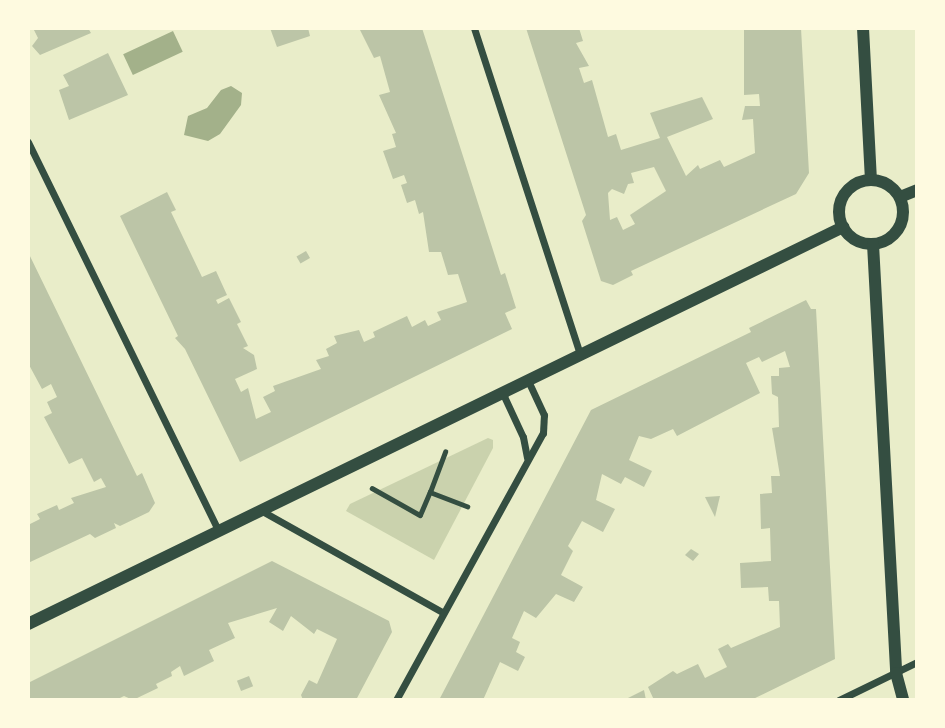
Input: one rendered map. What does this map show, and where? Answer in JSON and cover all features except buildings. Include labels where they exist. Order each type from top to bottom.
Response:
[{"type":"street","points":[[474,28],[580,355]]},
{"type":"street","points":[[863,28],[870,179]]},
{"type":"street","points":[[28,142],[218,530]]},
{"type":"street","points":[[870,179],[888,184],[900,197],[903,208],[899,228],[873,244],[859,242],[843,227],[841,200],[853,185],[870,179]]},
{"type":"street","points":[[900,197],[917,190]]},
{"type":"street","points":[[28,624],[843,227]]},
{"type":"street","points":[[873,244],[896,673],[903,700]]},
{"type":"street","points":[[396,700],[542,432],[544,415],[528,382]]},
{"type":"street","points":[[503,394],[523,437],[527,459]]},
{"type":"street","points":[[261,510],[442,612]]},
{"type":"street","points":[[839,700],[917,662]]},
{"type":"path","points":[[372,488],[420,515],[445,452]]},
{"type":"path","points":[[430,492],[467,506]]},
{"type":"shaded area","points":[[173,31],[183,52],[133,75],[123,54]]},
{"type":"shaded area","points":[[231,86],[242,93],[241,105],[220,134],[208,141],[184,135],[188,116],[207,108],[221,90]]},
{"type":"shaded area","points":[[488,438],[493,440],[493,448],[434,560],[346,511],[350,504]]}]
